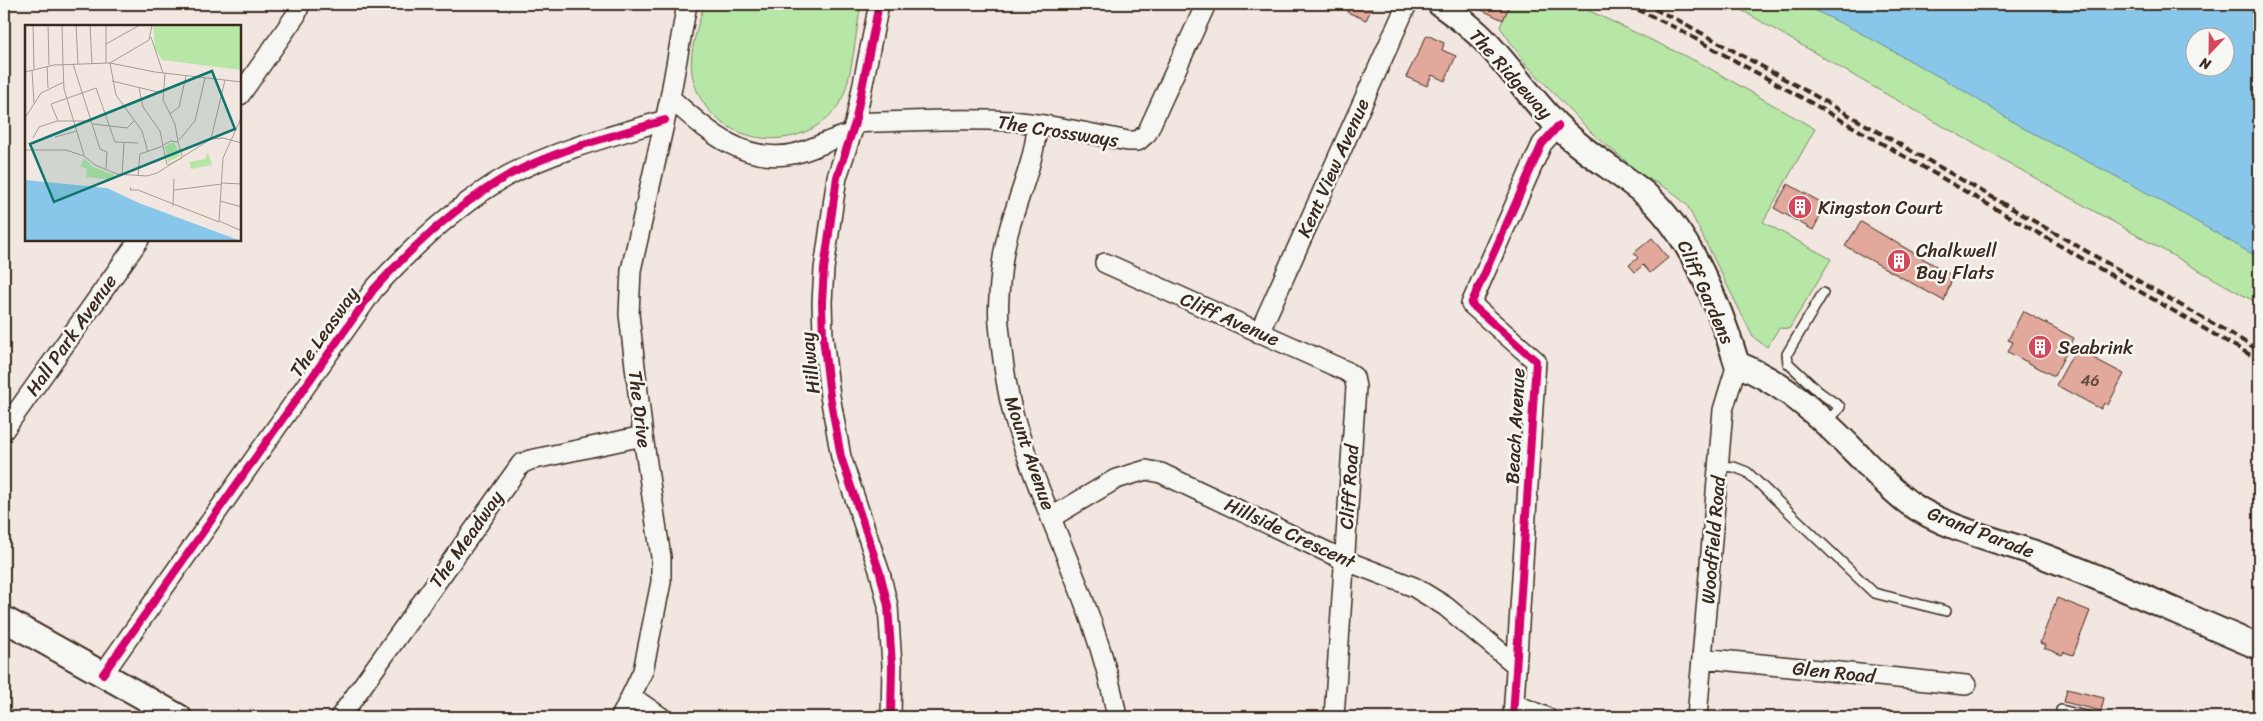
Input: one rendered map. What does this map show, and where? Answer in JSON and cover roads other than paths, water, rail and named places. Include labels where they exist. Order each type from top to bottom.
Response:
[{"type":"street","points":[[241,95],[296,15],[300,4]]},
{"type":"street","name":"The Drive","points":[[621,717],[643,671],[661,582],[660,548],[643,436],[629,314],[631,270],[670,98],[687,4]]},
{"type":"street","name":"Hillway","points":[[879,4],[853,129],[837,177],[824,269],[823,337],[840,458],[880,573],[888,606],[892,665],[891,717]]},
{"type":"street","name":"The Crossways","points":[[670,98],[711,134],[744,151],[776,156],[794,154],[853,129],[975,120],[1037,125],[1128,142],[1138,141],[1147,133],[1206,4]]},
{"type":"street","name":"Kent View Avenue","points":[[1259,332],[1407,4]]},
{"type":"street","name":"The Ridgeway","points":[[1440,4],[1483,39],[1558,126]]},
{"type":"street","name":"The Leasway","points":[[104,674],[374,288],[402,258],[441,223],[474,198],[508,176],[550,156],[664,120]]},
{"type":"street","name":"Mount Avenue","points":[[1037,125],[1035,145],[1003,254],[999,322],[1006,378],[1014,419],[1091,622],[1113,696],[1117,717]]},
{"type":"street","name":"Cliff Gardens","points":[[1558,126],[1584,151],[1646,194],[1682,236],[1700,269],[1737,364]]},
{"type":"street","name":"Beach Avenue","points":[[1514,711],[1536,361],[1471,304],[1542,144],[1558,126]]},
{"type":"street","name":"Hall Park Avenue","points":[[4,430],[138,241]]},
{"type":"street","name":"Cliff Avenue","points":[[1105,263],[1346,371],[1354,377]]},
{"type":"street","name":"Grand Parade","points":[[1737,364],[1760,373],[1781,386],[1826,423],[1886,483],[1910,504],[1944,520],[2044,557],[2259,647]]},
{"type":"street","name":"Woodfield Road","points":[[1697,717],[1720,466],[1723,410],[1737,364]]},
{"type":"street","name":"Cliff Road","points":[[1334,717],[1356,387],[1354,377]]},
{"type":"street","name":"The Meadway","points":[[340,717],[521,464],[530,460],[643,436]]},
{"type":"street","name":"Hillside Crescent","points":[[1052,517],[1116,479],[1146,470],[1161,473],[1344,560],[1414,587],[1445,606],[1516,666]]},
{"type":"street","points":[[4,619],[179,717]]},
{"type":"street","name":"Glen Road","points":[[1702,658],[1966,685]]},
{"type":"street","points":[[632,697],[660,717]]},
{"type":"street","points":[[1514,711],[1546,717]]},
{"type":"lane","points":[[1823,293],[1787,354],[1788,363],[1819,392],[1840,407],[1826,423]]},
{"type":"lane","points":[[1720,466],[1734,467],[1747,472],[1874,593],[1946,611]]},
{"type":"lane","points":[[2061,710],[2090,717]]},
{"type":"water","points":[[1802,4],[2259,4],[2259,258],[2142,190],[2023,128],[1959,88],[1857,31]]},
{"type":"railway","points":[[1626,4],[1674,27],[1815,105],[2259,360]]},
{"type":"railway","points":[[1643,4],[1678,20],[1819,98],[2259,350]]},
{"type":"place","name":"Kingston Court","points":[[1800,207]]},
{"type":"place","name":"Chalkwell Bay Flats","points":[[1899,261]]},
{"type":"place","name":"Seabrink","points":[[2040,347]]}]
